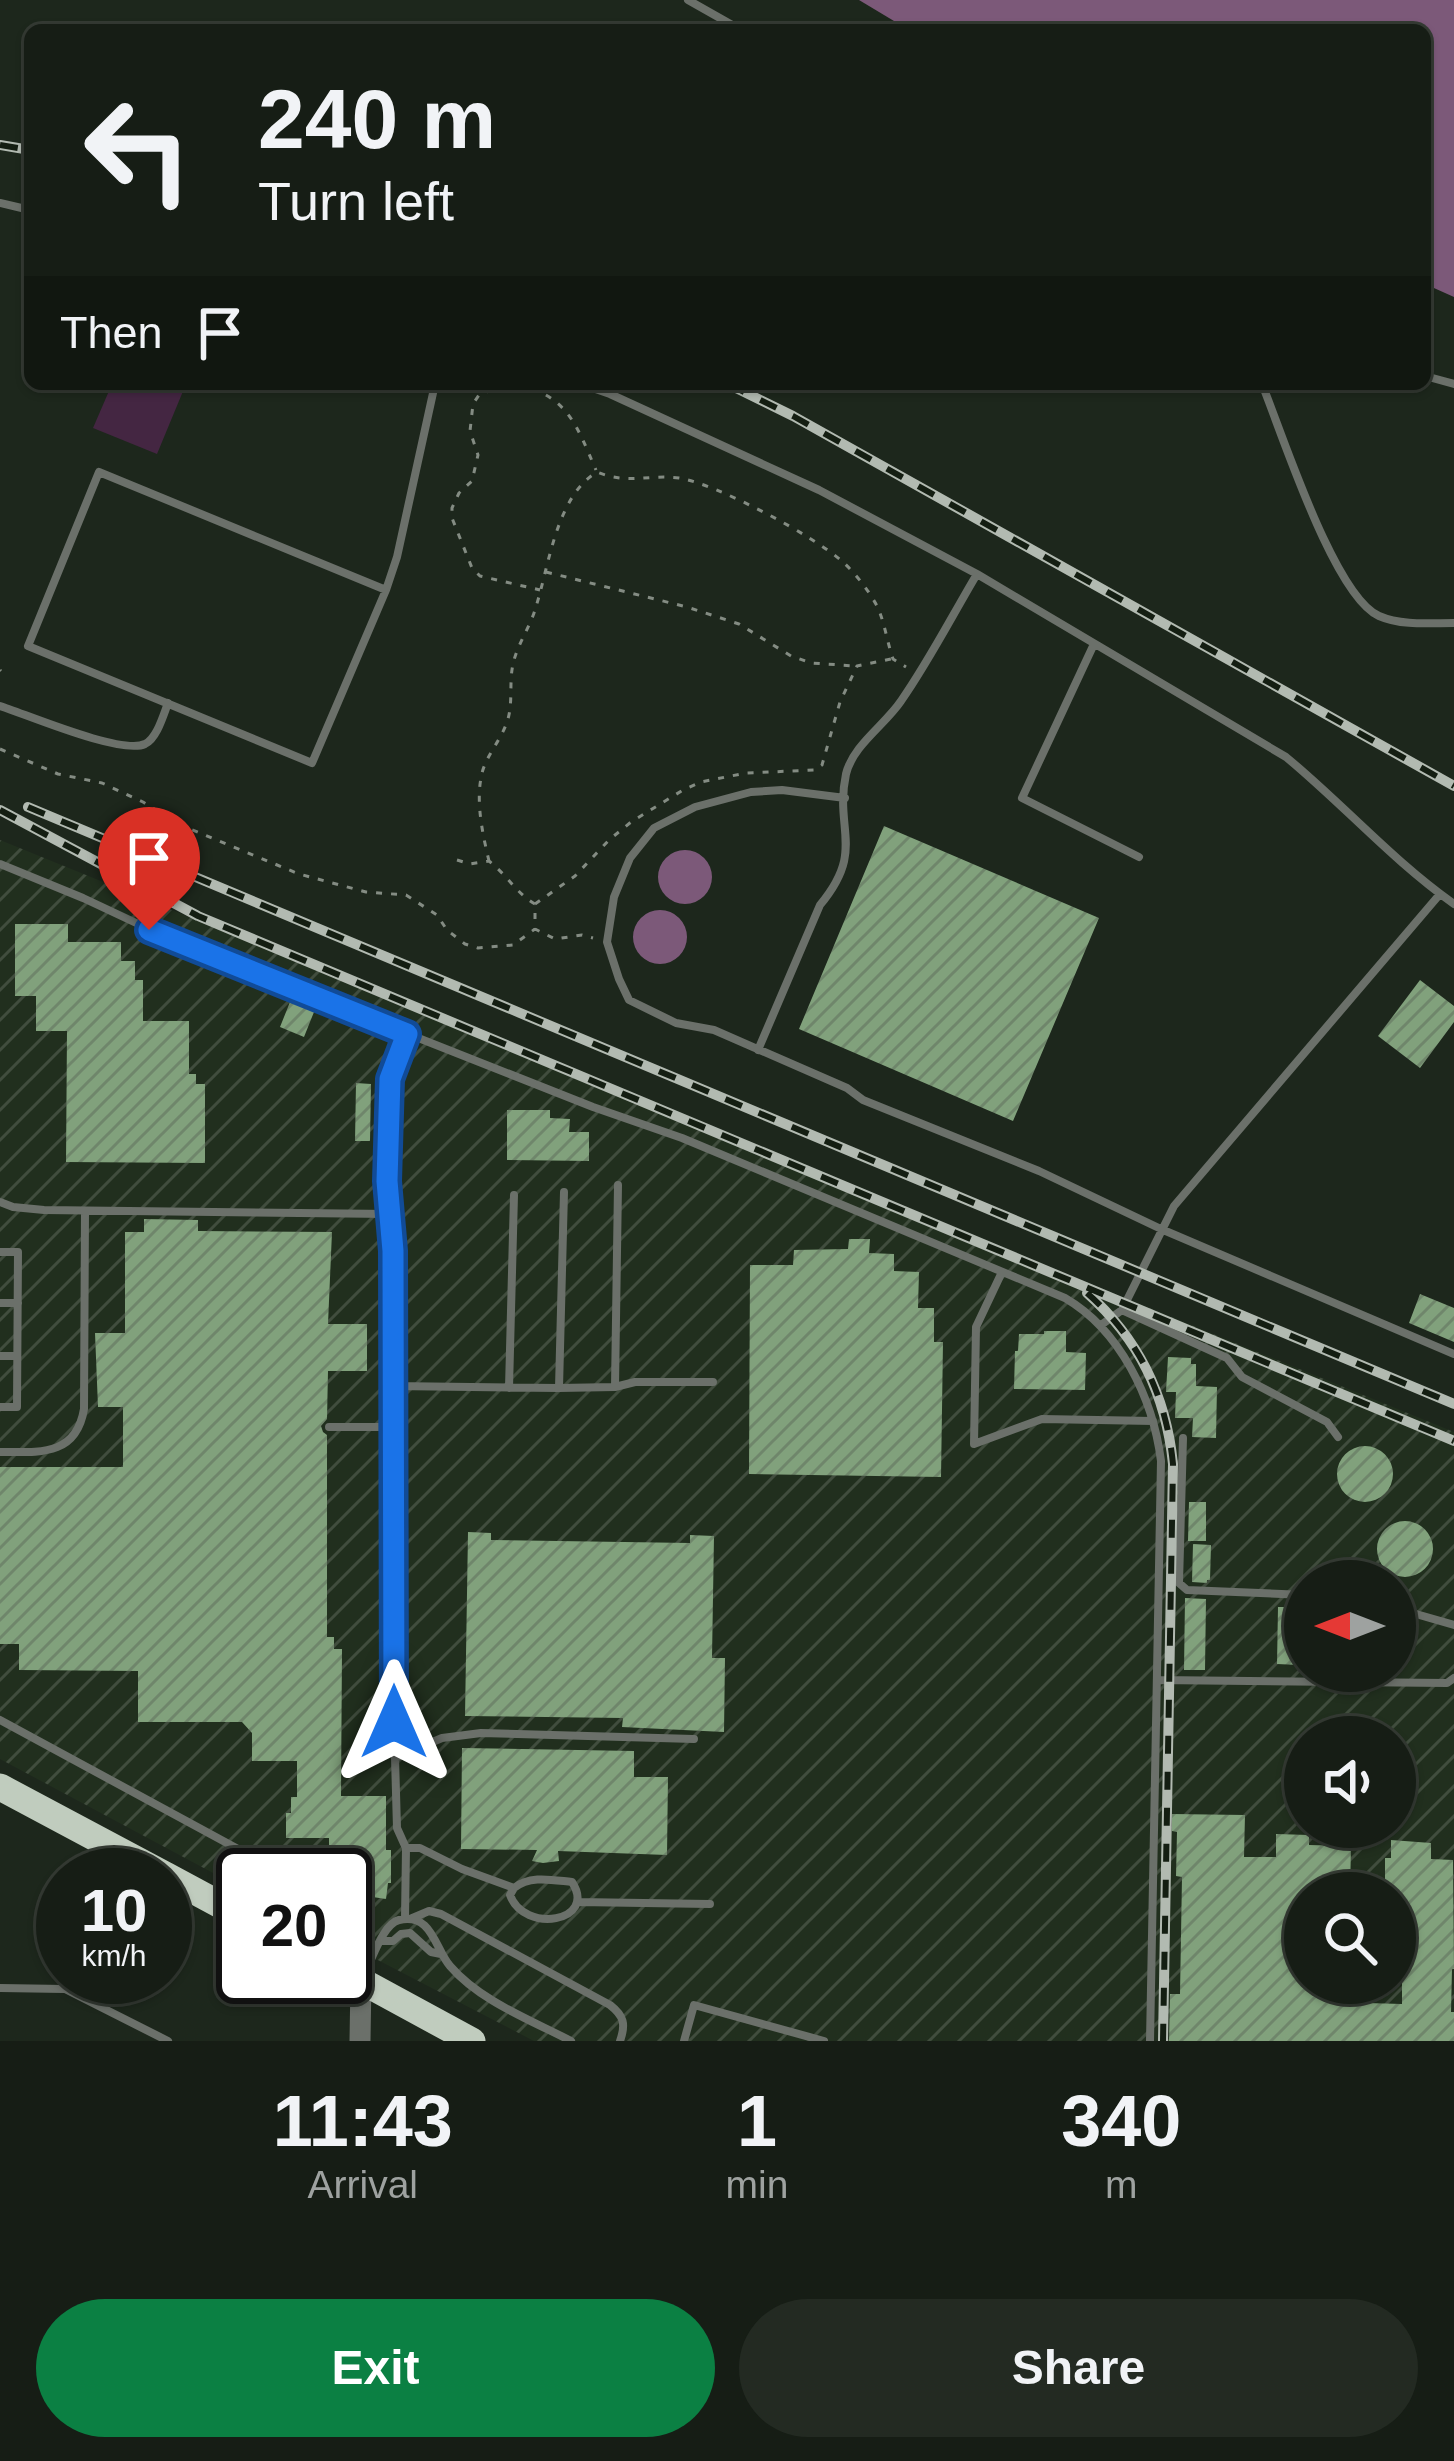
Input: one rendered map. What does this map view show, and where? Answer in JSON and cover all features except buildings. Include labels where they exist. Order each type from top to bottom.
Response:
[{"type":"highway","points":[[0,1787],[114,1848]]},
{"type":"highway","points":[[372,1986],[472,2041]]},
{"type":"street","points":[[356,2004],[360,2041]]},
{"type":"lane","points":[[688,0],[730,24]]},
{"type":"lane","points":[[386,590],[99,472],[28,646],[312,763],[386,590],[397,557],[434,390]]},
{"type":"lane","points":[[598,390],[819,490],[977,574],[1286,758],[1454,904]]},
{"type":"lane","points":[[1264,390],[1348,587],[1376,616],[1412,623],[1454,623]]},
{"type":"lane","points":[[758,1049],[820,904],[836,885],[846,858],[846,771],[862,745],[900,704],[977,574]]},
{"type":"lane","points":[[1094,644],[1022,798],[1138,857]]},
{"type":"lane","points":[[0,706],[129,746],[152,740],[168,704]]},
{"type":"lane","points":[[845,798],[782,790],[751,792],[695,807],[654,828],[630,858],[614,897],[608,942],[629,1000],[676,1022],[714,1030],[847,1088],[863,1100],[1040,1171],[1161,1229],[1454,1354]]},
{"type":"lane","points":[[0,864],[183,945],[682,1138],[1065,1298],[1101,1325],[1122,1353],[1160,1447],[1150,2041]]},
{"type":"lane","points":[[1101,1325],[1122,1310],[1174,1206],[1439,894]]},
{"type":"lane","points":[[407,1034],[390,1079],[387,1181],[393,1251],[395,1758],[397,1828],[406,1848],[407,1919]]},
{"type":"lane","points":[[615,1388],[618,1185]]},
{"type":"lane","points":[[559,1388],[564,1192]]},
{"type":"lane","points":[[509,1388],[514,1196]]},
{"type":"lane","points":[[0,1202],[13,1207],[85,1211],[390,1214]]},
{"type":"lane","points":[[0,1452],[60,1447],[82,1424],[85,1211]]},
{"type":"lane","points":[[0,1252],[18,1252],[17,1407],[0,1407]]},
{"type":"lane","points":[[1002,1272],[976,1327],[974,1444],[1042,1419],[1153,1421]]},
{"type":"lane","points":[[0,1303],[18,1303]]},
{"type":"lane","points":[[1122,1310],[1227,1358],[1242,1377],[1327,1422],[1338,1437]]},
{"type":"lane","points":[[0,1356],[17,1356]]},
{"type":"lane","points":[[393,1386],[615,1388],[635,1382],[713,1382]]},
{"type":"lane","points":[[329,1427],[393,1427]]},
{"type":"lane","points":[[1183,1438],[1179,1583],[1186,1590],[1284,1593]]},
{"type":"lane","points":[[1416,1614],[1454,1625]]},
{"type":"lane","points":[[1158,1680],[1447,1683],[1454,1678]]},
{"type":"lane","points":[[0,1720],[236,1848]]},
{"type":"lane","points":[[395,1758],[442,1738],[481,1733],[694,1739]]},
{"type":"lane","points":[[406,1848],[420,1848],[514,1888]]},
{"type":"lane","points":[[523,1880],[572,1882],[578,1889],[578,1902],[574,1911],[562,1917],[536,1918],[516,1908],[510,1895],[514,1888],[523,1880]]},
{"type":"lane","points":[[578,1902],[710,1904]]},
{"type":"lane","points":[[372,1953],[391,1923],[429,1911],[442,1914],[610,2006],[622,2015],[625,2026],[620,2041]]},
{"type":"lane","points":[[407,1919],[428,1928],[441,1954],[466,1983],[571,2041]]},
{"type":"lane","points":[[382,1941],[410,1933],[430,1952],[441,1954]]},
{"type":"lane","points":[[0,1988],[64,1989],[168,2041]]},
{"type":"lane","points":[[684,2041],[694,2005],[824,2041]]},
{"type":"path","points":[[491,390],[473,404],[470,431],[478,455],[472,481],[459,494],[452,518],[472,568],[480,576],[540,590]]},
{"type":"path","points":[[533,390],[558,400],[572,418],[597,472],[615,480],[680,478],[694,483],[774,518],[841,560],[878,608],[893,659]]},
{"type":"path","points":[[535,904],[520,895],[508,876],[489,861],[481,778],[507,724],[513,660],[574,492],[597,472]]},
{"type":"path","points":[[545,572],[739,624],[811,663],[857,666],[893,659],[918,673]]},
{"type":"path","points":[[535,904],[575,875],[631,821],[683,790],[724,777],[815,770],[822,765],[840,702],[857,666]]},
{"type":"path","points":[[0,748],[58,774],[102,783],[178,824],[298,874],[366,892],[406,895],[437,915],[455,939],[465,944],[513,945],[535,929]]},
{"type":"path","points":[[457,860],[489,861]]},
{"type":"path","points":[[535,904],[535,929]]},
{"type":"path","points":[[535,929],[555,939],[582,935],[608,942]]},
{"type":"shaded area","points":[[859,0],[1454,0],[1454,297],[1431,287],[1431,24],[899,24]]},
{"type":"shaded area","points":[[109,390],[184,390],[157,454],[93,428]]},
{"type":"shaded area","points":[[0,840],[1454,1432],[1454,2041],[534,2041],[372,1957],[372,1848],[216,1848],[216,1875],[192,1862],[192,1848],[166,1848],[0,1759]]},
{"type":"shaded area","points":[[685,850],[704,858],[712,877],[704,896],[685,904],[666,896],[658,877],[666,858]]},
{"type":"shaded area","points":[[660,910],[679,918],[687,937],[679,956],[660,964],[641,956],[633,937],[641,918]]},
{"type":"railway","points":[[0,145],[24,149]]},
{"type":"railway","points":[[740,390],[1454,786]]},
{"type":"railway","points":[[28,807],[1454,1404]]},
{"type":"railway","points":[[0,810],[198,916],[1454,1441]]},
{"type":"railway","points":[[1087,1293],[1121,1329],[1147,1370],[1164,1415],[1173,1464],[1163,2041]]},
{"type":"route","points":[[149,930],[407,1034],[390,1079],[387,1181],[393,1251],[394,1722]]}]
